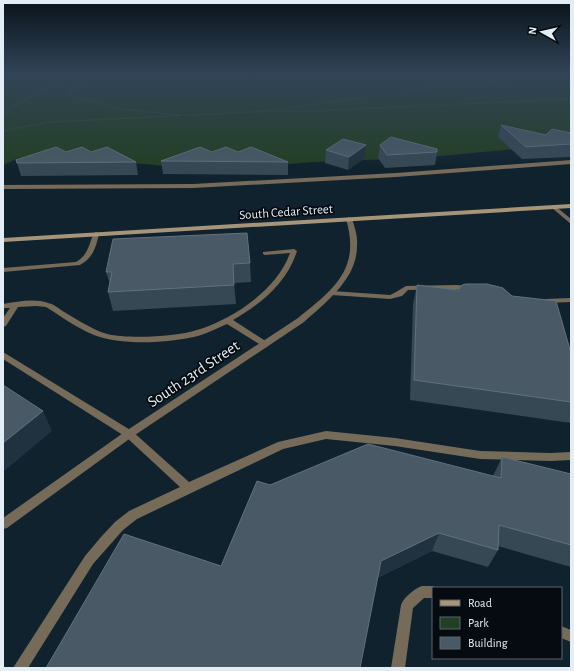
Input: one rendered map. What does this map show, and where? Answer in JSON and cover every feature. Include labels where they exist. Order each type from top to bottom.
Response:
[{"type":"main road","name":"South Cedar Street","points":[[3,240],[571,206]]},
{"type":"street","points":[[3,187],[193,186],[381,176],[571,162]]},
{"type":"street","points":[[554,207],[571,222]]},
{"type":"street","name":"South 23rd Street","points":[[3,524],[129,434],[301,320],[332,293],[344,275],[352,257],[354,240],[349,219]]},
{"type":"street","points":[[3,270],[78,264],[86,259],[92,252],[96,234]]},
{"type":"street","points":[[3,306],[46,304],[96,333],[112,338],[187,335],[207,330],[228,320],[270,288],[284,272],[292,259],[294,251],[265,253]]},
{"type":"street","points":[[332,293],[387,297],[399,294],[406,288],[456,287],[476,289]]},
{"type":"street","points":[[540,302],[571,300]]},
{"type":"street","points":[[3,324],[15,306]]},
{"type":"street","points":[[228,320],[264,344]]},
{"type":"street","points":[[3,355],[129,434],[188,488]]},
{"type":"street","points":[[20,668],[90,560],[105,541],[133,515],[282,445],[326,435],[395,442],[480,455],[550,457],[571,456]]},
{"type":"street","points":[[398,668],[407,605],[422,592],[432,592]]},
{"type":"path","points":[[3,117],[16,105]]},
{"type":"path","points":[[107,105],[121,109],[191,116]]},
{"type":"path","points":[[270,111],[308,105]]},
{"type":"path","points":[[3,131],[50,122],[270,111],[310,111],[434,105]]},
{"type":"green space","points":[[3,105],[571,105],[571,144],[419,158],[312,162],[216,170],[35,155],[19,158],[3,165]]},
{"type":"building","points":[[501,125],[546,135],[552,129],[571,133],[571,144],[526,147]]},
{"type":"building","points":[[391,137],[437,149],[437,152],[387,155],[380,145]]},
{"type":"building","points":[[343,139],[366,145],[349,157],[326,150]]},
{"type":"building","points":[[56,147],[66,152],[82,147],[91,152],[107,147],[136,162],[17,163],[16,160]]},
{"type":"building","points":[[200,147],[212,152],[226,147],[238,152],[251,147],[288,162],[161,161]]},
{"type":"building","points":[[247,233],[250,263],[233,264],[234,285],[108,292],[112,272],[106,272],[113,239]]},
{"type":"building","points":[[487,284],[503,288],[512,296],[556,301],[571,353],[571,402],[414,380],[417,285],[458,290],[462,285]]},
{"type":"building","points":[[3,385],[43,411],[3,443]]},
{"type":"building","points":[[368,444],[501,478],[502,457],[571,474],[571,545],[499,525],[498,550],[439,533],[381,561],[360,668],[46,668],[124,534],[221,566],[257,481],[270,485]]}]
